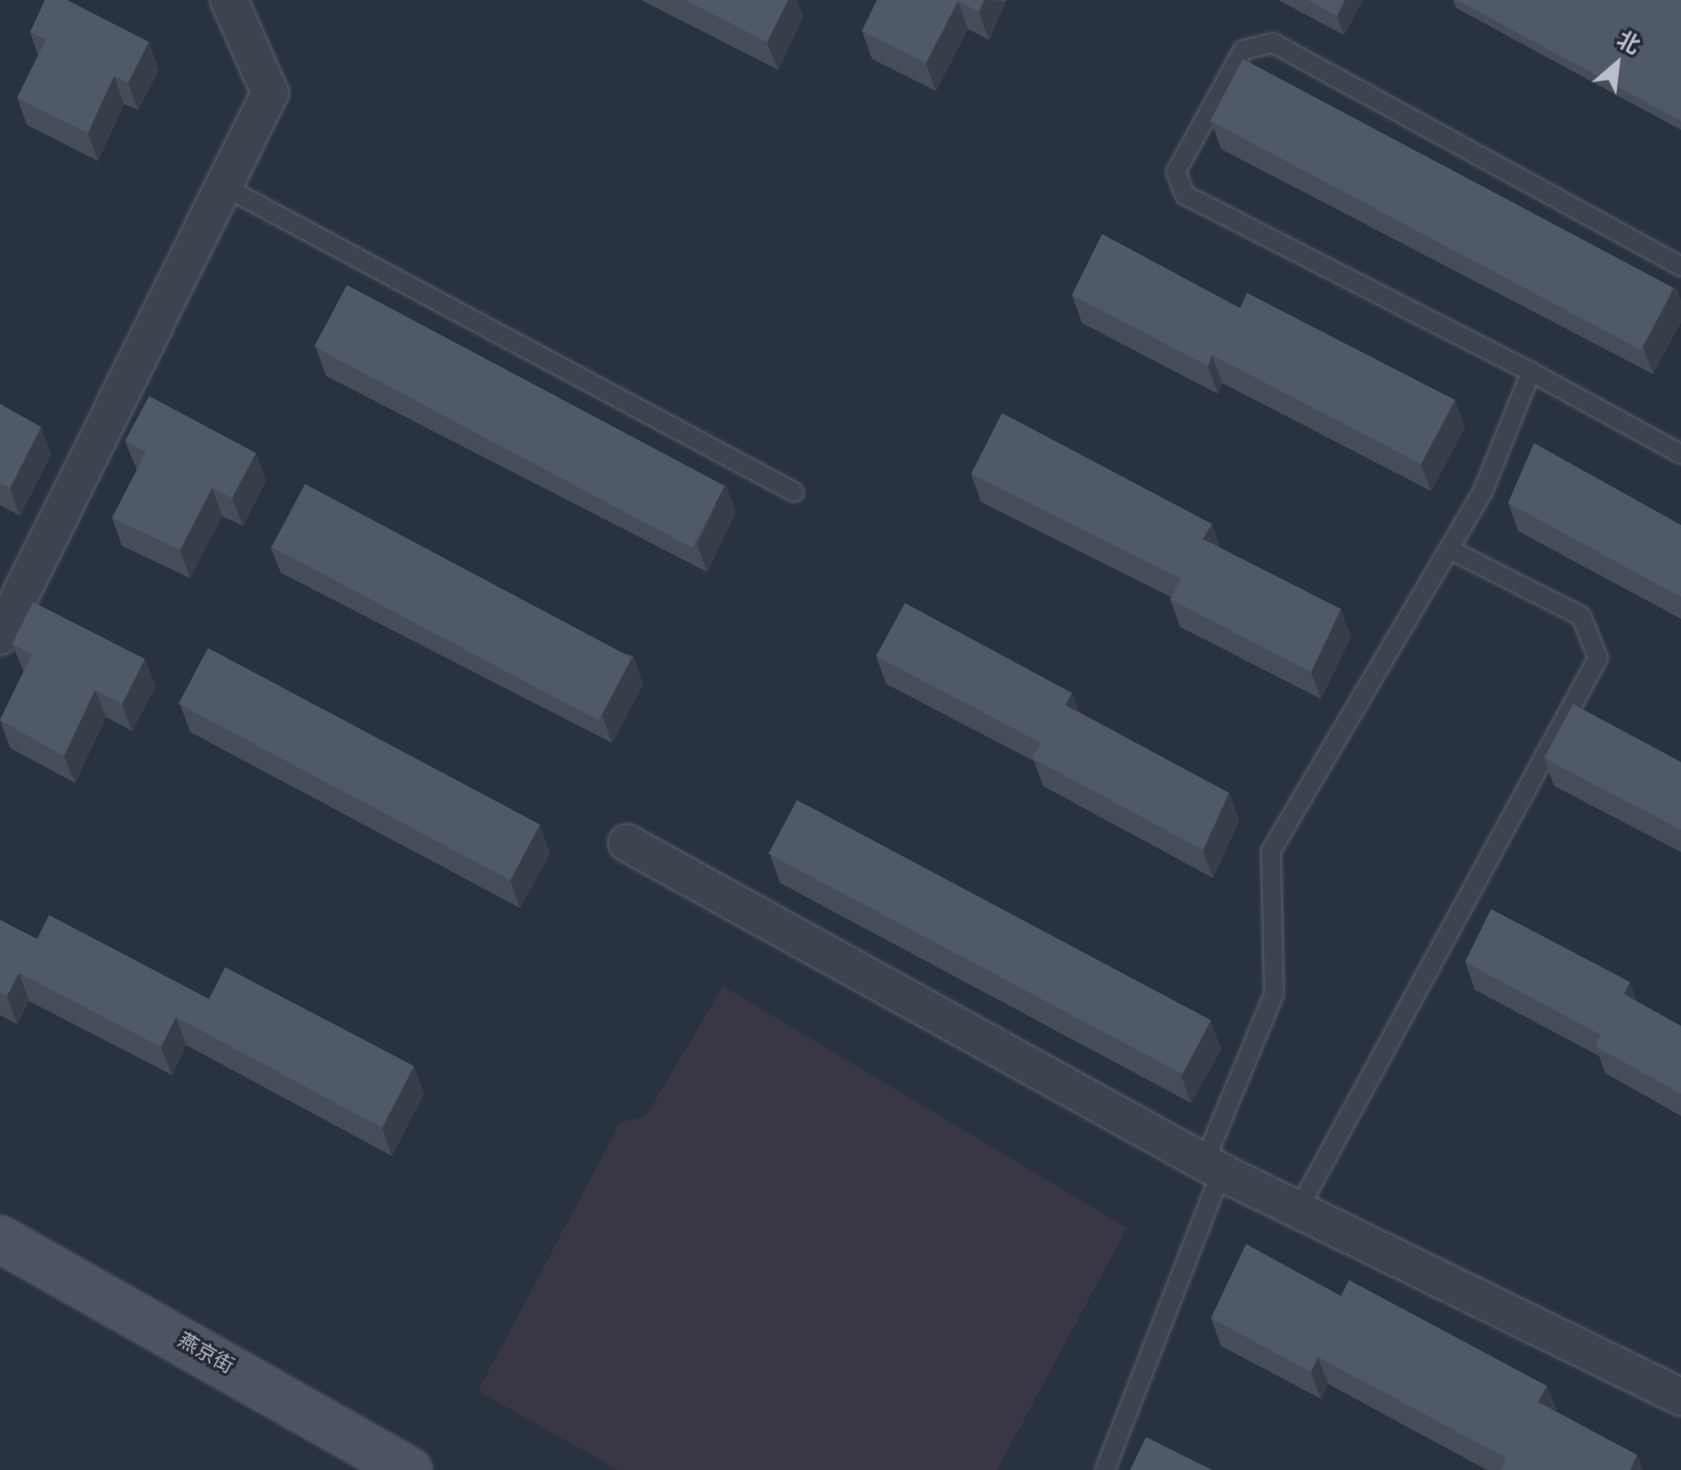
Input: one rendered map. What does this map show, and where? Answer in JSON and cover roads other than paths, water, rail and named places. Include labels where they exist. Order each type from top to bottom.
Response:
[{"type":"main road","name":"燕京街","points":[[0,1239],[409,1470]]},
{"type":"street","points":[[0,636],[270,93],[229,0]]},
{"type":"street","points":[[627,843],[1213,1167],[1681,1397]]},
{"type":"lane","points":[[1681,266],[1273,43],[1243,50],[1176,172],[1185,195],[1531,372],[1681,454]]},
{"type":"lane","points":[[223,186],[794,492]]},
{"type":"lane","points":[[1105,1470],[1274,994],[1271,851],[1483,491],[1531,372]]},
{"type":"lane","points":[[1298,1210],[1598,658],[1581,616],[1449,549]]}]
